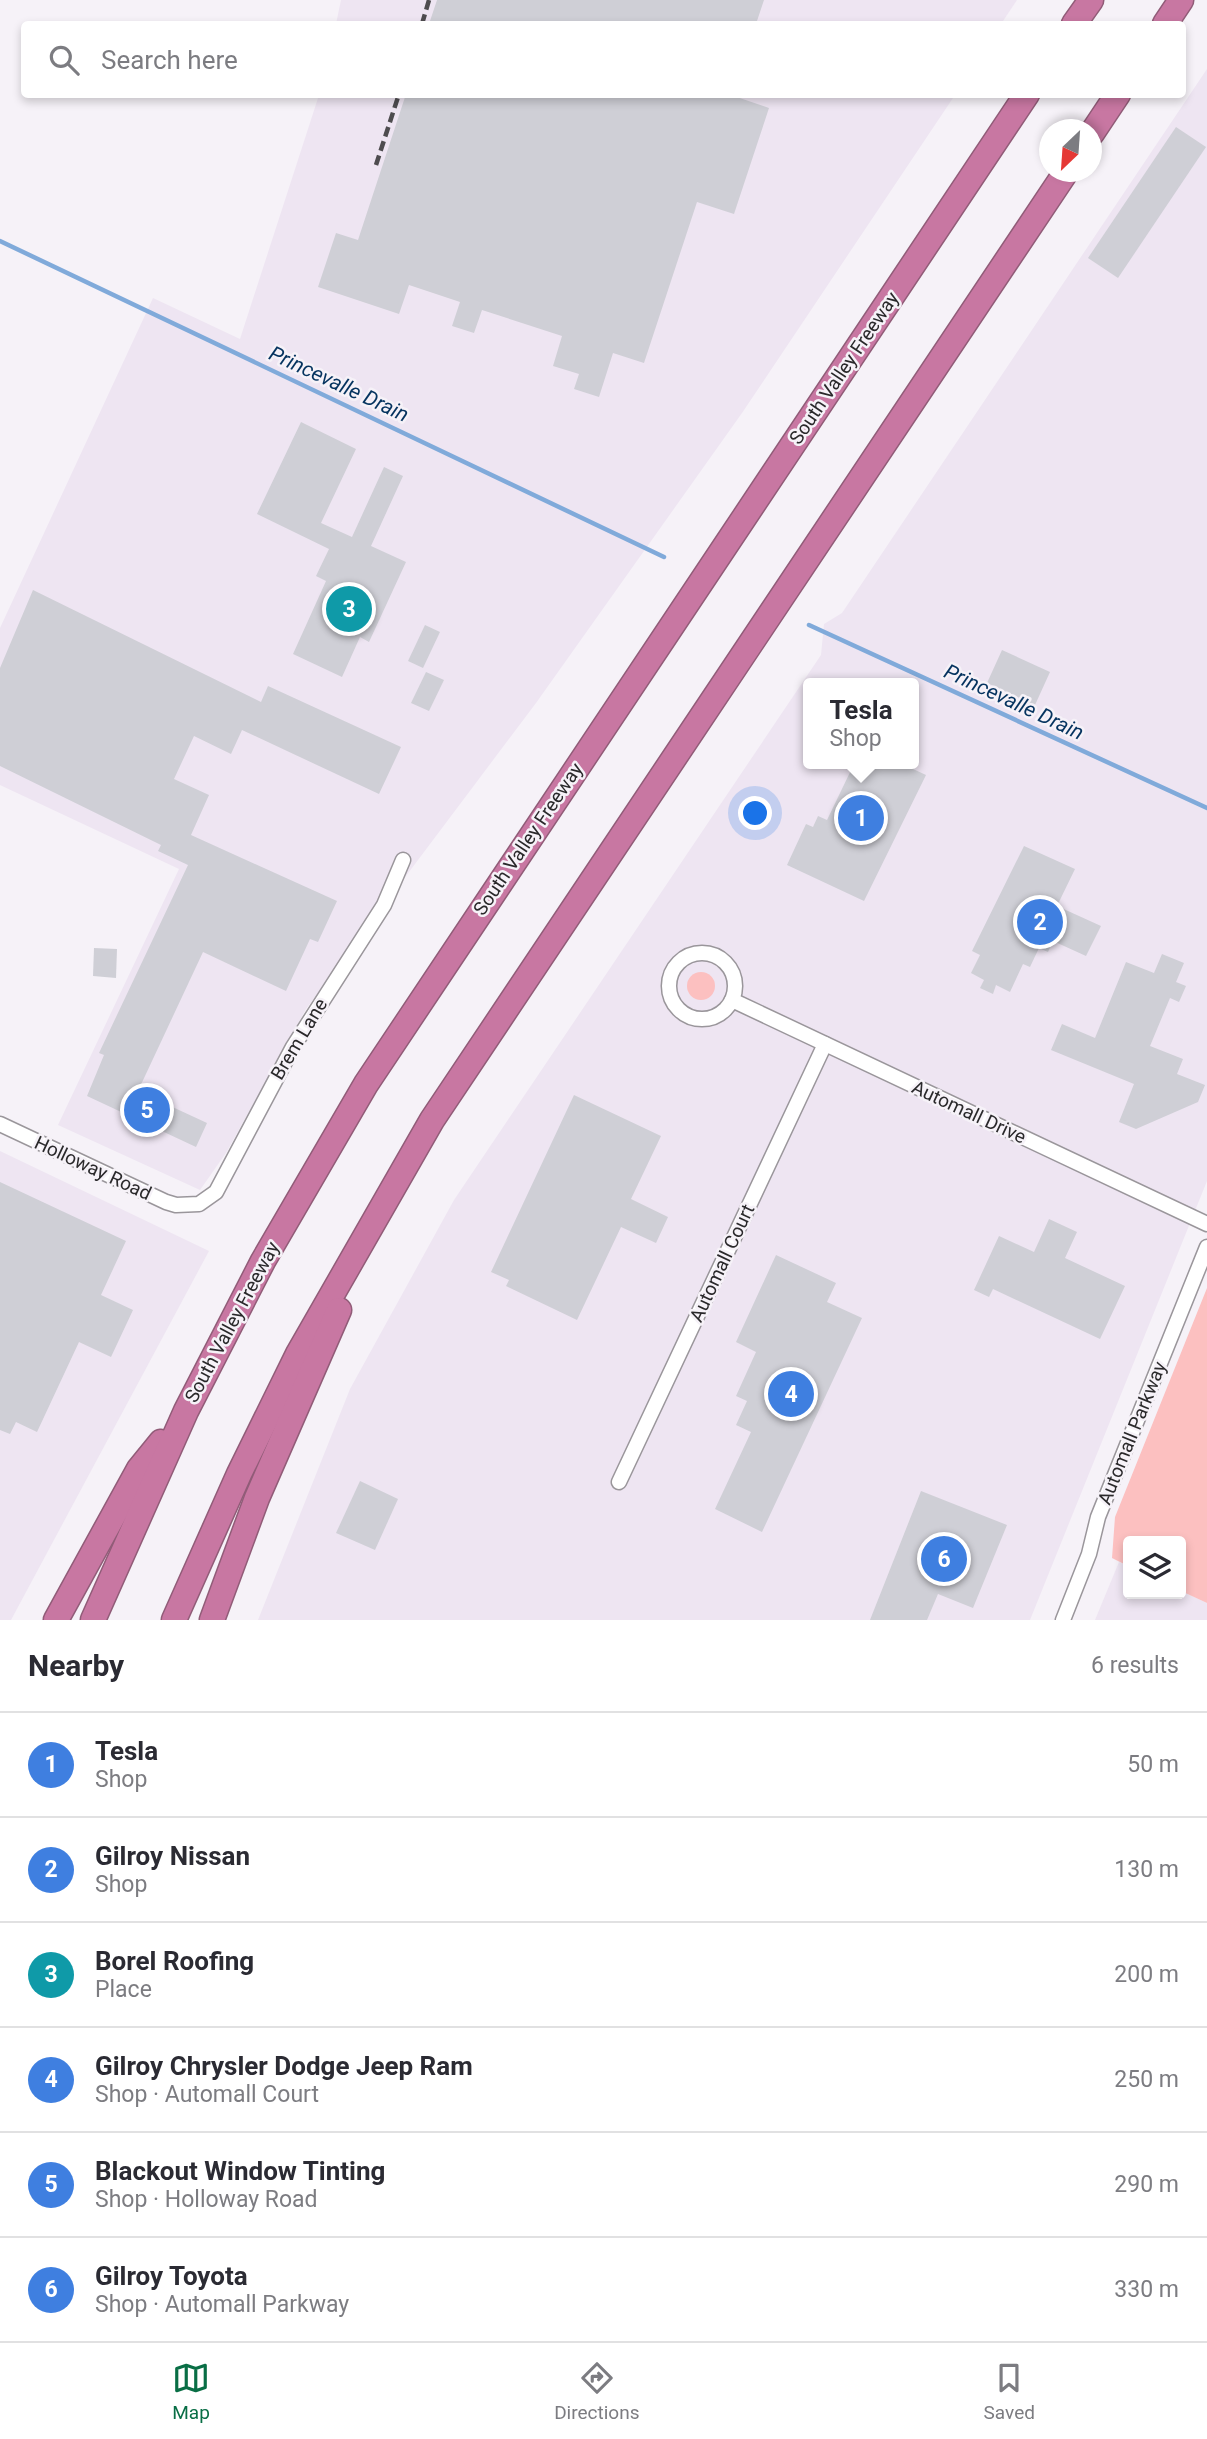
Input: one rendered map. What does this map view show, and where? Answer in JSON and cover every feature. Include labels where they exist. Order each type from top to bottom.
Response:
[{"type":"highway","points":[[1076,21],[1091,0]]},
{"type":"highway","points":[[1167,21],[1181,0]]},
{"type":"highway","name":"South Valley Freeway","points":[[93,1620],[186,1411],[263,1261],[395,1039],[1024,98]]},
{"type":"highway","points":[[1101,119],[1115,98]]},
{"type":"highway","points":[[174,1620],[239,1474],[298,1354],[398,1177],[491,1028],[1059,182]]},
{"type":"highway","points":[[212,1620],[276,1452],[398,1177]]},
{"type":"highway","points":[[56,1620],[139,1469],[186,1411]]},
{"type":"street","name":"Brem Lane","points":[[188,1206],[209,1199],[222,1182],[293,1047],[384,905],[402,860]]},
{"type":"street","points":[[691,955],[716,956],[726,964],[733,976],[732,1000],[724,1011],[713,1018],[700,1020],[687,1017],[676,1008],[670,997],[670,974],[677,964],[691,955]]},
{"type":"street","name":"Automall Drive","points":[[732,1000],[1207,1224]]},
{"type":"street","name":"Automall Court","points":[[619,1482],[825,1044]]},
{"type":"street","name":"Holloway Road","points":[[0,1124],[166,1202],[188,1206]]},
{"type":"street","name":"Automall Parkway","points":[[1063,1620],[1087,1559],[1098,1517],[1207,1247]]},
{"type":"shaded area","points":[[341,0],[1017,0],[1003,21],[337,21]]},
{"type":"shaded area","points":[[1207,69],[1207,1181],[1030,1620],[258,1620],[350,1389],[454,1200],[803,682],[803,769],[919,769],[919,678],[806,678],[821,655],[824,624],[842,613]]},
{"type":"shaded area","points":[[318,98],[953,98],[742,413],[536,703],[306,1009],[226,1153],[200,1190],[58,1125],[179,869],[0,785],[0,628],[153,298],[240,339]]},
{"type":"shaded area","points":[[701,972],[711,976],[715,986],[711,996],[701,1000],[691,996],[687,986],[691,976]]},
{"type":"shaded area","points":[[0,1151],[209,1251],[11,1620],[0,1620]]},
{"type":"shaded area","points":[[1207,1288],[1207,1603],[1186,1593],[1186,1536],[1123,1536],[1123,1564],[1112,1558],[1115,1517]]},
{"type":"shaded area","points":[[1119,1562],[1123,1564],[1123,1599],[1186,1599],[1186,1593],[1207,1603],[1207,1620],[1095,1620]]},
{"type":"building","points":[[437,0],[764,0],[757,21],[430,21]]},
{"type":"building","points":[[405,98],[740,98],[769,108],[734,214],[697,202],[644,363],[613,353],[599,397],[574,389],[579,374],[553,366],[562,336],[482,310],[474,333],[452,326],[460,302],[409,285],[399,314],[318,287],[336,233],[358,240]]},
{"type":"building","points":[[1176,127],[1206,147],[1118,278],[1088,258]]},
{"type":"building","points":[[301,422],[356,449],[321,523],[352,537],[384,467],[403,476],[371,546],[406,562],[369,642],[360,637],[342,677],[293,654],[326,581],[316,576],[329,549],[257,514]]},
{"type":"building","points":[[33,590],[261,702],[268,686],[401,747],[379,794],[242,730],[231,754],[194,736],[174,779],[209,795],[191,835],[337,901],[318,942],[310,939],[286,991],[203,952],[138,1091],[207,1123],[196,1147],[87,1096],[104,1055],[99,1053],[188,865],[158,851],[161,845],[0,766],[0,668]]},
{"type":"building","points":[[425,625],[440,632],[423,668],[408,661]]},
{"type":"building","points":[[1002,650],[1050,672],[1035,705],[987,683]]},
{"type":"building","points":[[426,672],[444,680],[429,711],[411,703]]},
{"type":"building","points":[[852,769],[913,769],[926,775],[864,901],[787,865],[806,824],[813,827],[818,816],[827,820]]},
{"type":"building","points":[[1024,846],[1075,869],[1057,906],[1101,926],[1086,956],[1053,941],[1048,952],[1039,948],[1030,967],[1023,964],[1010,992],[996,985],[993,994],[980,988],[984,980],[971,973],[980,955],[972,951]]},
{"type":"building","points":[[94,948],[117,949],[116,978],[93,976]]},
{"type":"building","points":[[1162,954],[1184,963],[1176,982],[1186,986],[1179,1002],[1170,998],[1150,1046],[1183,1059],[1177,1074],[1205,1085],[1198,1102],[1136,1129],[1119,1122],[1134,1084],[1051,1050],[1062,1024],[1095,1038],[1126,962],[1154,973]]},
{"type":"building","points":[[574,1095],[661,1136],[631,1199],[668,1217],[656,1243],[621,1227],[577,1320],[506,1286],[509,1280],[491,1272]]},
{"type":"building","points":[[0,1182],[126,1241],[101,1295],[133,1310],[111,1357],[79,1342],[37,1432],[16,1422],[10,1434],[0,1430]]},
{"type":"building","points":[[1049,1219],[1077,1232],[1065,1258],[1125,1286],[1100,1339],[993,1289],[989,1297],[974,1290],[999,1236],[1034,1252]]},
{"type":"building","points":[[776,1255],[836,1283],[827,1302],[862,1318],[762,1532],[715,1509],[751,1432],[736,1425],[747,1401],[736,1396],[756,1352],[736,1342]]},
{"type":"building","points":[[360,1481],[398,1499],[375,1550],[336,1533]]},
{"type":"building","points":[[921,1491],[1007,1525],[973,1608],[938,1594],[927,1620],[870,1620]]},
{"type":"waterway","name":"Princevalle Drain","points":[[0,241],[664,557]]},
{"type":"waterway","name":"Princevalle Drain","points":[[809,625],[1207,808]]},
{"type":"railway","points":[[423,21],[429,0]]},
{"type":"railway","points":[[376,165],[398,98]]},
{"type":"place","name":"Borel Roofing","points":[[349,609]]},
{"type":"place","name":"Tesla","points":[[861,818]]},
{"type":"place","name":"Gilroy Nissan","points":[[1040,922]]},
{"type":"place","name":"Blackout Window Tinting","points":[[147,1110]]},
{"type":"place","name":"Gilroy Chrysler Dodge Jeep Ram","points":[[791,1394]]},
{"type":"place","name":"Gilroy Toyota","points":[[944,1559]]}]
